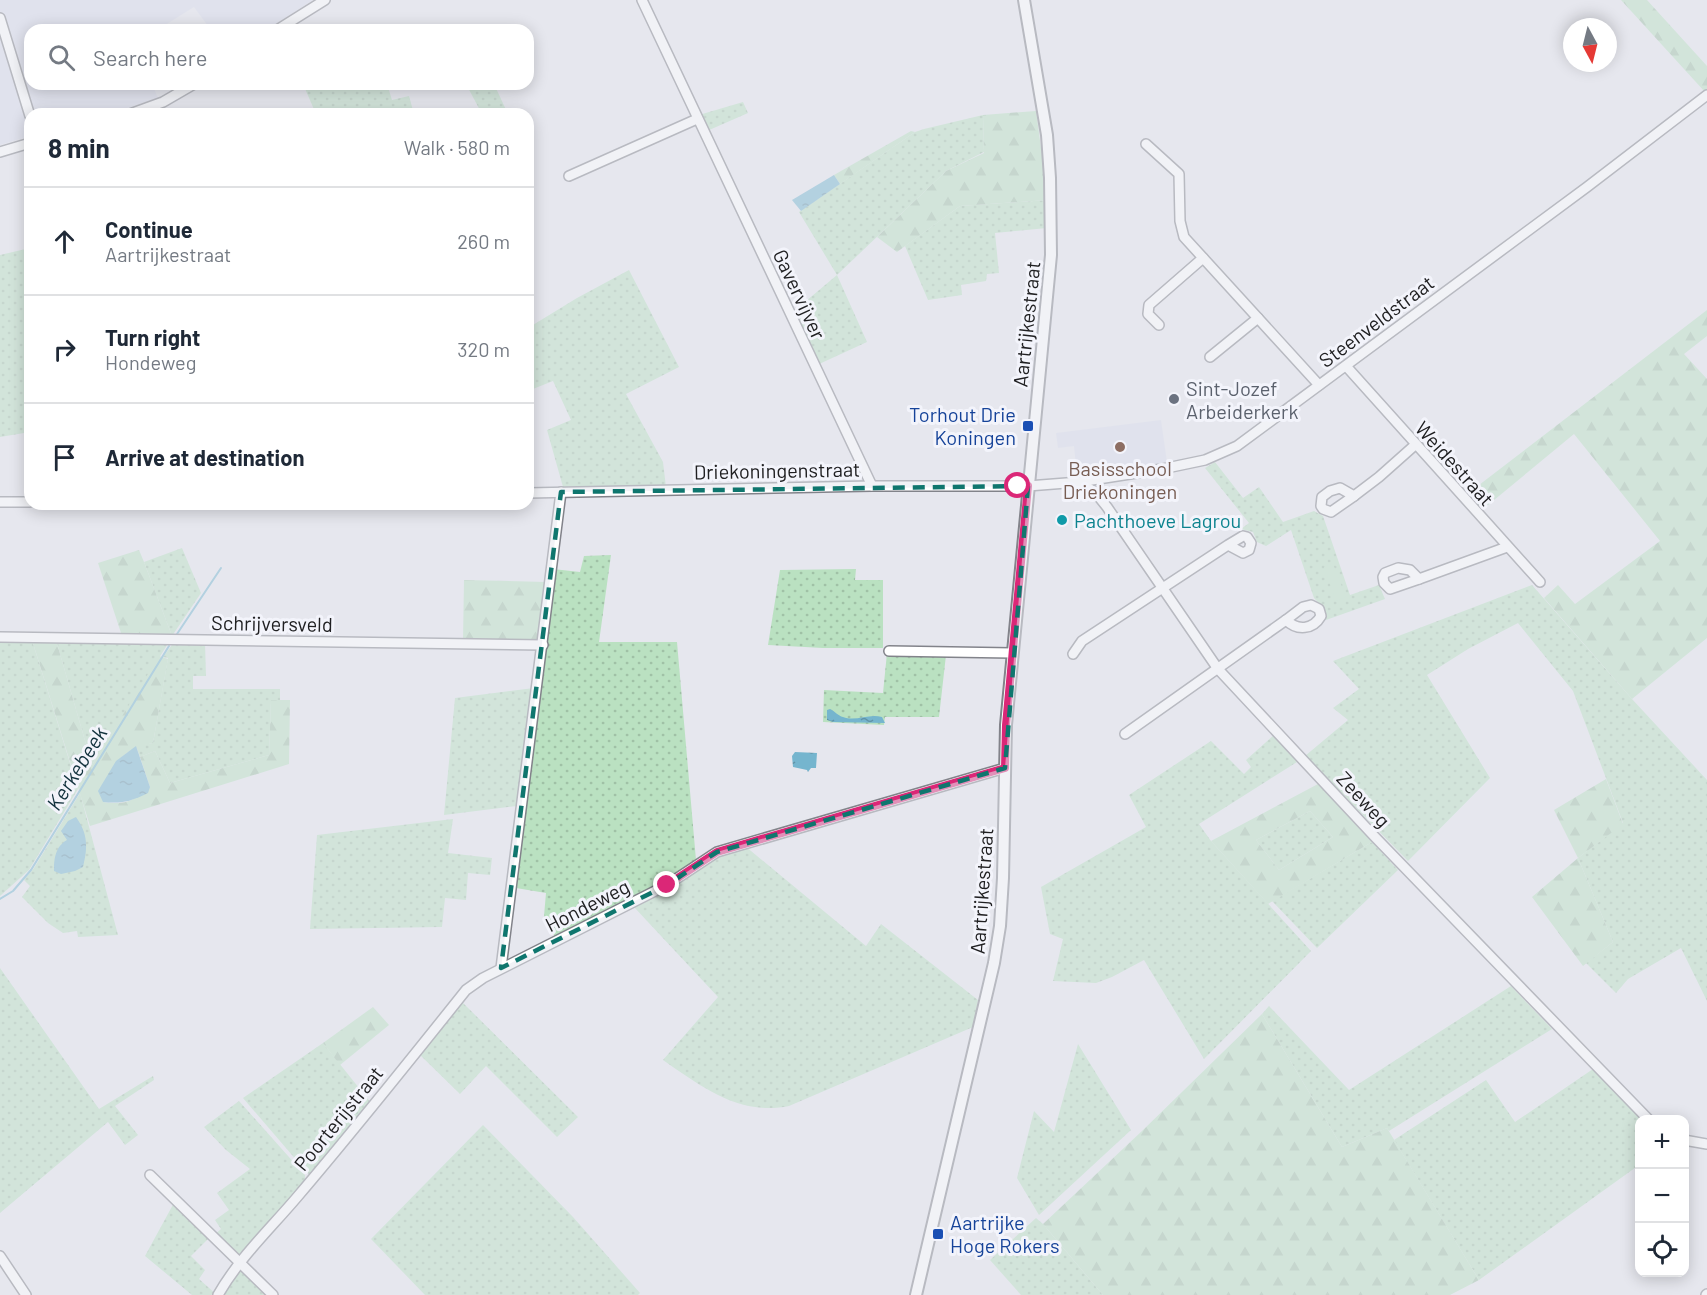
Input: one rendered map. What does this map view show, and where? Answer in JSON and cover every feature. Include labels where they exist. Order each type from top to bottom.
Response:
[{"type":"street","points":[[287,24],[325,0]]},
{"type":"street","name":"Gavervijver","points":[[642,0],[872,486]]},
{"type":"street","name":"Aartrijkestraat","points":[[917,1294],[994,963],[1000,926],[1006,725],[1051,255],[1047,135],[1024,0]]},
{"type":"street","points":[[0,18],[28,108]]},
{"type":"street","points":[[146,108],[184,90]]},
{"type":"street","name":"Steenveldstraat","points":[[1028,486],[1079,482],[1162,469],[1212,457],[1237,446],[1707,95]]},
{"type":"street","points":[[569,176],[697,119]]},
{"type":"street","points":[[1146,144],[1179,174],[1180,221],[1184,237],[1320,386]]},
{"type":"street","points":[[0,152],[24,145]]},
{"type":"street","points":[[1159,325],[1148,314],[1149,305],[1203,258]]},
{"type":"street","points":[[1210,357],[1258,318]]},
{"type":"street","name":"Weidestraat","points":[[1346,366],[1415,446],[1540,582]]},
{"type":"street","points":[[1354,496],[1415,446]]},
{"type":"street","name":"Zeeweg","points":[[1079,482],[1095,492],[1218,669],[1374,836],[1645,1115]]},
{"type":"street","name":"Driekoningenstraat","points":[[534,493],[872,486],[1028,486]]},
{"type":"street","points":[[501,968],[561,492]]},
{"type":"street","points":[[0,502],[24,501]]},
{"type":"street","points":[[1073,654],[1082,641],[1228,545]]},
{"type":"street","points":[[1419,579],[1507,547]]},
{"type":"street","points":[[1125,735],[1286,620]]},
{"type":"street","name":"Schrijversveld","points":[[0,637],[543,645]]},
{"type":"street","points":[[889,651],[1012,653]]},
{"type":"street","name":"Hondeweg","points":[[463,995],[483,978],[667,885],[717,852],[1005,768]]},
{"type":"street","name":"Poorterijstraat","points":[[218,1295],[228,1277],[299,1195],[463,995]]},
{"type":"street","points":[[1689,1141],[1707,1144]]},
{"type":"street","points":[[150,1175],[273,1295]]},
{"type":"street","points":[[0,1256],[26,1295]]},
{"type":"highlighted area","points":[[1028,486],[1005,768],[717,852],[667,885],[501,968],[561,492]]},
{"type":"shaded area","points":[[0,0],[313,0],[276,24],[207,24],[194,7],[167,24],[24,24],[24,90],[155,90],[158,98],[127,108],[24,108],[24,138],[0,145]]},
{"type":"shaded area","name":"Basisschool Driekoningen","points":[[1161,420],[1167,462],[1077,476],[1074,446],[1058,448],[1056,433]]},
{"type":"green space","points":[[1621,0],[1647,0],[1707,66],[1707,90],[1705,92]]},
{"type":"green space","points":[[306,90],[389,90],[392,100],[409,96],[412,108],[313,108]]},
{"type":"green space","points":[[469,90],[497,90],[505,108],[479,108]]},
{"type":"green space","points":[[743,102],[748,113],[707,131],[699,115]]},
{"type":"green space","points":[[1036,111],[1048,200],[960,206],[897,252],[877,237],[946,171],[984,153],[983,115]]},
{"type":"green space","points":[[983,115],[984,152],[946,171],[837,275],[799,212],[915,132]]},
{"type":"green space","points":[[911,131],[915,132],[840,184],[834,175]]},
{"type":"green space","points":[[1048,200],[1047,228],[995,233],[999,273],[987,274],[986,281],[961,285],[962,295],[928,300],[905,246],[960,206]]},
{"type":"green space","points":[[24,249],[24,433],[0,437],[0,255]]},
{"type":"green space","points":[[629,270],[679,367],[626,394],[663,462],[666,487],[563,487],[547,430],[571,420],[553,381],[534,389],[534,324]]},
{"type":"green space","points":[[837,275],[867,342],[817,365],[793,312]]},
{"type":"green space","points":[[1707,310],[1707,336],[1684,354],[1707,379],[1707,638],[1632,699],[1544,598],[1558,585],[1575,604],[1660,541],[1574,434],[1482,510],[1466,495]]},
{"type":"green space","points":[[1215,462],[1243,498],[1259,487],[1283,522],[1314,511],[1323,516],[1350,595],[1379,585],[1385,599],[1326,620],[1324,609],[1314,598],[1291,530],[1266,546],[1257,542],[1253,532],[1241,529],[1249,523],[1205,468]]},
{"type":"green space","points":[[182,548],[201,593],[172,636],[144,562]]},
{"type":"green space","points":[[139,550],[172,636],[122,636],[98,563]]},
{"type":"green space","points":[[611,555],[599,642],[677,642],[696,860],[677,876],[556,939],[544,916],[546,893],[516,888],[553,569],[580,572],[584,556]]},
{"type":"green space","points":[[1333,564],[1346,597],[1336,601],[1324,567]]},
{"type":"green space","points":[[856,569],[855,580],[883,580],[883,648],[768,645],[780,570]]},
{"type":"green space","points":[[464,580],[546,582],[539,644],[463,641]]},
{"type":"green space","points":[[1532,585],[1707,780],[1707,1001],[1681,948],[1628,979],[1616,993],[1586,963],[1613,942],[1578,858],[1623,823],[1573,691],[1518,623],[1468,649],[1427,675],[1490,778],[1408,861],[1305,756],[1348,720],[1333,708],[1359,689],[1333,661]]},
{"type":"green space","points":[[0,640],[32,640],[78,789],[29,870],[0,896]]},
{"type":"green space","points":[[32,640],[56,640],[92,765],[159,656],[168,659],[153,743],[140,746],[123,756],[113,770],[103,802],[128,801],[150,787],[140,757],[155,751],[170,783],[269,755],[271,700],[290,700],[289,764],[90,826]]},
{"type":"green space","points":[[56,640],[169,642],[92,765]]},
{"type":"green space","points":[[174,642],[205,643],[206,676],[193,676],[193,689],[280,689],[280,700],[271,701],[269,755],[170,783],[155,751],[140,757],[136,746],[153,743],[168,658],[163,657]]},
{"type":"green space","points":[[887,653],[946,655],[939,717],[885,717],[884,725],[823,722],[824,690],[883,693]]},
{"type":"green space","points":[[534,688],[517,806],[444,815],[455,698]]},
{"type":"green space","points":[[1274,735],[1297,762],[1199,824],[1211,841],[1311,951],[1204,1059],[1144,960],[1096,983],[1053,981],[1063,939],[1050,934],[1041,887],[1146,827],[1129,795],[1211,741],[1244,774],[1251,767],[1246,760]]},
{"type":"green space","points":[[1606,779],[1623,824],[1578,858],[1554,810]]},
{"type":"green space","points":[[1318,784],[1372,842],[1268,904],[1211,841]],"holes":[[[1310,811],[1333,837],[1279,870],[1256,840]]]},
{"type":"green space","points":[[80,793],[118,935],[78,937],[77,931],[63,933],[48,923],[22,897],[30,886],[24,880],[34,868]]},
{"type":"green space","points":[[1310,811],[1333,837],[1279,870],[1256,840]]},
{"type":"green space","points":[[453,819],[448,853],[492,858],[490,875],[468,873],[466,900],[445,898],[442,927],[310,929],[317,835]]},
{"type":"green space","points":[[1372,842],[1398,870],[1317,948],[1272,901]]},
{"type":"green space","points":[[745,846],[866,946],[881,924],[978,1000],[973,1027],[789,1106],[771,1108],[754,1107],[722,1097],[663,1060],[718,997],[634,907],[674,887],[715,857]]},
{"type":"green space","points":[[1578,858],[1613,942],[1583,966],[1532,897]]},
{"type":"green space","points":[[0,968],[99,1109],[153,1076],[154,1080],[115,1106],[138,1135],[125,1145],[108,1122],[0,1213]]},
{"type":"green space","points":[[1511,986],[1552,1029],[1389,1131],[1387,1128],[1342,1147],[1262,1014],[1269,1006],[1349,1090]]},
{"type":"green space","points":[[461,1001],[578,1117],[557,1137],[486,1066],[460,1094],[418,1053]]},
{"type":"green space","points":[[373,1007],[389,1025],[340,1065],[323,1043]]},
{"type":"green space","points":[[1262,1014],[1342,1147],[1387,1128],[1479,1280],[1450,1295],[1103,1295],[1043,1224]]},
{"type":"green space","points":[[323,1043],[371,1103],[310,1176],[243,1098]]},
{"type":"green space","points":[[1078,1044],[1131,1130],[1039,1215],[1017,1178],[1034,1111],[1054,1132]]},
{"type":"green space","points":[[1593,1069],[1638,1115],[1635,1115],[1635,1168],[1479,1280],[1394,1140],[1486,1080],[1515,1122]]},
{"type":"green space","points":[[239,1101],[305,1175],[305,1181],[240,1257],[214,1235],[221,1229],[215,1220],[229,1210],[217,1193],[250,1169],[226,1150],[204,1127]]},
{"type":"green space","points":[[483,1125],[573,1217],[640,1293],[638,1295],[425,1295],[371,1239]]},
{"type":"green space","points":[[175,1201],[209,1238],[191,1256],[205,1270],[199,1279],[217,1295],[192,1295],[145,1256]]},
{"type":"green space","points":[[1036,1218],[1103,1295],[1021,1295],[990,1260]]},
{"type":"green space","points":[[240,1263],[273,1295],[221,1295]]},
{"type":"water","points":[[834,175],[840,184],[801,211],[792,200]]},
{"type":"water","points":[[830,709],[848,718],[882,717],[885,723],[833,722],[827,720],[827,710]]},
{"type":"water","points":[[136,746],[150,787],[148,793],[126,801],[103,802],[98,791],[116,761]]},
{"type":"water","points":[[795,752],[817,753],[816,768],[811,768],[808,772],[793,767],[792,756]]},
{"type":"water","points":[[76,817],[83,829],[86,841],[83,867],[61,874],[54,871],[58,850],[67,840],[61,831],[68,821]]},
{"type":"waterway","name":"Kerkebeek","points":[[177,634],[221,568]]},
{"type":"waterway","name":"Kerkebeek","points":[[0,899],[13,891],[31,870],[169,646]]},
{"type":"place","name":"Sint-Jozef Arbeiderkerk","points":[[1174,399]]},
{"type":"place","name":"Torhout Drie Koningen","points":[[1028,426]]},
{"type":"place","name":"Basisschool Driekoningen","points":[[1120,447]]},
{"type":"place","name":"Pachthoeve Lagrou","points":[[1062,520]]},
{"type":"place","name":"Aartrijke Hoge Rokers","points":[[938,1234]]},
{"type":"route","points":[[667,885],[717,852],[1005,768],[1006,725],[1028,486],[1018,486]]}]
